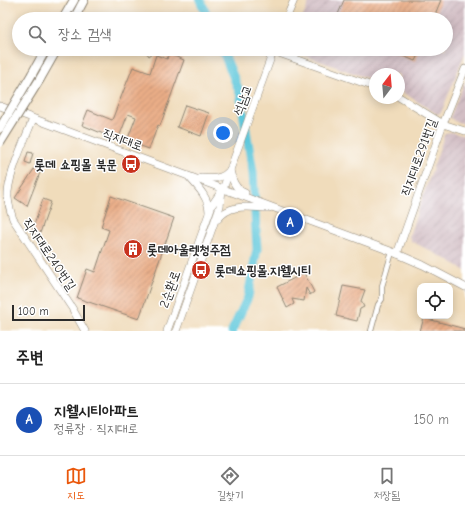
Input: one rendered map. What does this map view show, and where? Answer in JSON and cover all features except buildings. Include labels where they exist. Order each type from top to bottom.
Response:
[{"type":"highway","points":[[67,12],[74,0]]},
{"type":"highway","points":[[78,12],[84,0]]},
{"type":"highway","points":[[0,128],[42,56]]},
{"type":"highway","points":[[0,143],[40,79],[52,56]]},
{"type":"street","points":[[289,12],[294,0]]},
{"type":"street","name":"석남교","points":[[230,168],[271,56]]},
{"type":"street","points":[[290,56],[369,85]]},
{"type":"street","name":"직지대로291번길","points":[[394,253],[442,124],[465,69]]},
{"type":"street","points":[[405,101],[442,124],[465,131]]},
{"type":"street","name":"직지대로","points":[[0,106],[240,193],[273,207]]},
{"type":"street","name":"직지대로240번길","points":[[33,119],[11,178],[8,192],[9,204],[13,219],[72,308],[85,331]]},
{"type":"street","points":[[187,175],[204,178],[217,178],[224,176],[230,168]]},
{"type":"street","points":[[230,168],[235,184],[240,193]]},
{"type":"street","name":"2순환로","points":[[176,331],[220,206],[223,188],[230,168]]},
{"type":"street","points":[[187,175],[204,197],[208,204],[209,213]]},
{"type":"street","name":"2순환로","points":[[167,331],[212,205],[223,188]]},
{"type":"street","points":[[214,224],[221,214],[228,209],[236,207],[273,207],[423,265],[465,288]]},
{"type":"street","points":[[371,331],[378,305],[382,299],[382,286],[394,253]]},
{"type":"shaded area","points":[[310,0],[465,0],[465,53],[441,113],[437,114],[405,94],[405,68],[369,68],[369,79],[306,56],[453,56],[453,12],[305,12]]},
{"type":"shaded area","points":[[465,81],[465,124],[454,121],[450,117]]},
{"type":"shaded area","points":[[451,132],[465,136],[465,271],[452,262],[411,241],[409,236],[445,133]]},
{"type":"waterway","points":[[200,0],[206,12]]},
{"type":"waterway","points":[[225,56],[240,93],[253,172],[257,249],[248,297],[232,331]]},
{"type":"place","name":"롯데 쇼핑몰 북문","points":[[131,164]]},
{"type":"place","name":"지웰시티아파트","points":[[290,222]]},
{"type":"place","name":"롯데아울렛청주점","points":[[133,249]]},
{"type":"place","name":"롯데쇼핑몰.지웰시티","points":[[201,270]]}]
